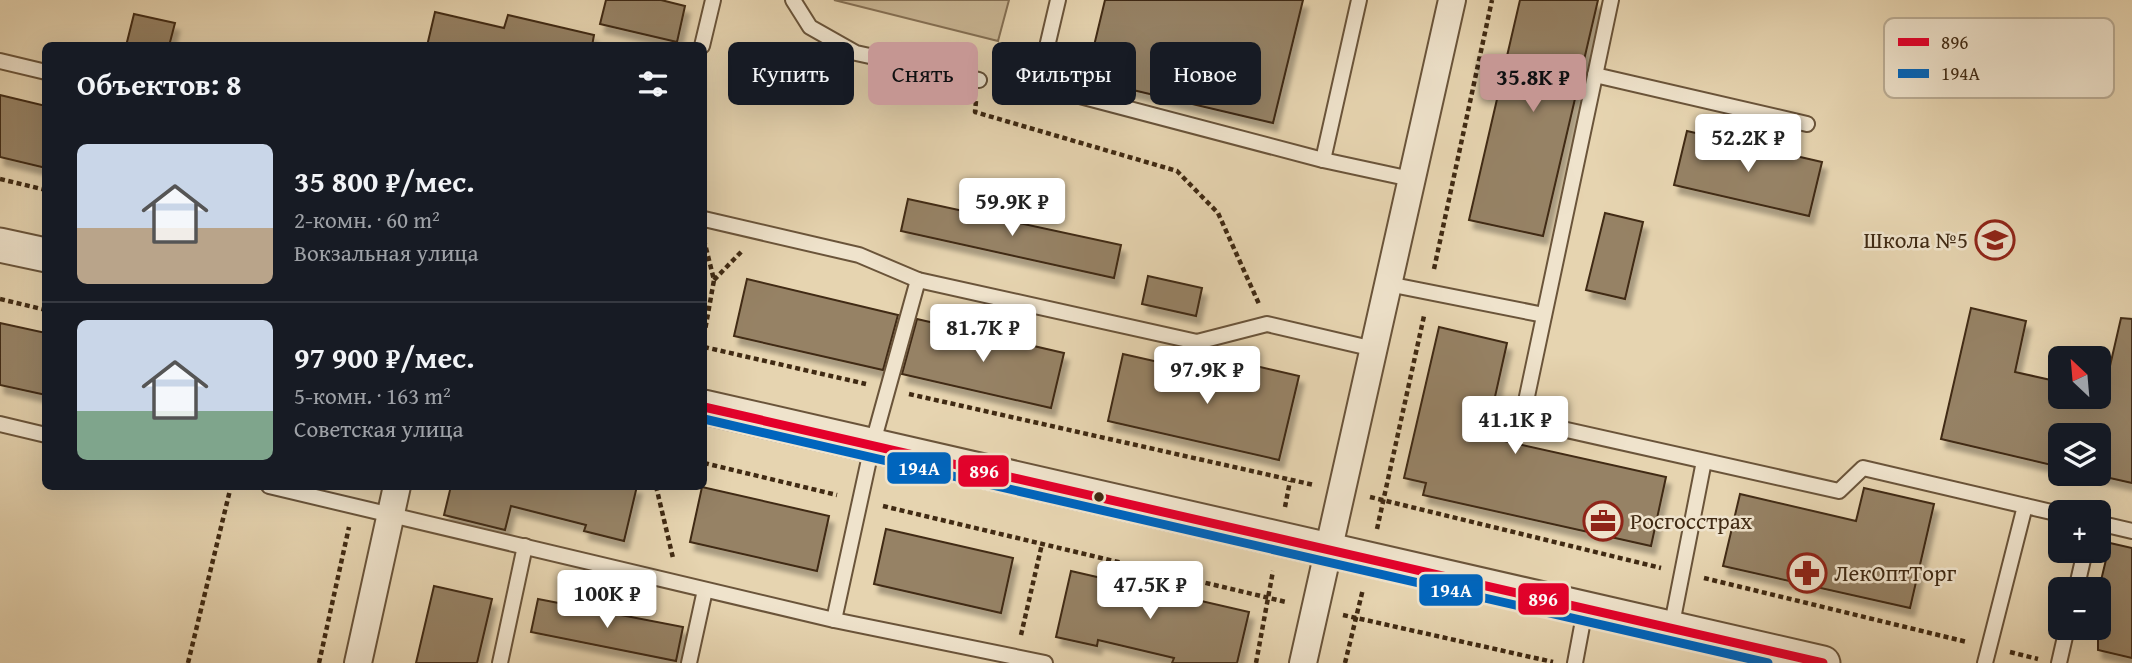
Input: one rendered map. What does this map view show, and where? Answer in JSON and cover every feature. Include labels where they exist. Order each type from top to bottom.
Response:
[{"type":"street","points":[[1303,663],[1451,0]]},
{"type":"street","points":[[0,245],[42,255]]},
{"type":"street","points":[[707,408],[1328,552],[1823,663]]},
{"type":"street","points":[[358,663],[396,490]]},
{"type":"lane","points":[[703,42],[713,0]]},
{"type":"lane","points":[[793,0],[810,27],[856,53],[979,80]]},
{"type":"lane","points":[[1058,0],[1038,85],[1323,160],[1411,179]]},
{"type":"lane","points":[[1323,160],[1359,0]]},
{"type":"lane","points":[[1611,0],[1522,420],[1839,491],[1863,468],[2048,511]]},
{"type":"lane","points":[[0,61],[42,71]]},
{"type":"lane","points":[[1595,75],[1807,124]]},
{"type":"lane","points":[[707,220],[859,255],[918,280],[1197,342],[1268,324],[1374,349]]},
{"type":"lane","points":[[834,620],[872,446],[918,280]]},
{"type":"lane","points":[[1388,284],[1544,315]]},
{"type":"lane","points":[[0,424],[42,434]]},
{"type":"lane","points":[[1671,629],[1704,461]]},
{"type":"lane","points":[[286,490],[834,620],[1045,663]]},
{"type":"lane","points":[[1985,663],[2025,506]]},
{"type":"lane","points":[[2111,526],[2132,531]]},
{"type":"lane","points":[[500,663],[525,546]]},
{"type":"lane","points":[[689,663],[705,590]]},
{"type":"lane","points":[[1575,663],[1585,610]]},
{"type":"lane","points":[[2059,663],[2064,640]]},
{"type":"path","points":[[1345,663],[1384,500],[1492,0]]},
{"type":"path","points":[[979,80],[975,112],[1177,172],[1218,212],[1268,324]]},
{"type":"path","points":[[0,179],[42,189]]},
{"type":"path","points":[[714,281],[760,232]]},
{"type":"path","points":[[707,252],[714,281],[707,320]]},
{"type":"path","points":[[0,299],[42,309]]},
{"type":"path","points":[[707,348],[1341,489],[2040,660]]},
{"type":"path","points":[[707,464],[1557,663]]},
{"type":"path","points":[[188,663],[230,490]]},
{"type":"path","points":[[657,490],[679,583]]},
{"type":"path","points":[[319,663],[354,506]]},
{"type":"path","points":[[1015,656],[1042,544]]},
{"type":"shaded area","points":[[834,0],[1009,0],[998,41]]},
{"type":"building","points":[[606,0],[661,0],[685,6],[677,42],[600,24]]},
{"type":"building","points":[[1105,0],[1303,0],[1273,123],[1196,105],[1261,105],[1261,42],[1150,42],[1150,94],[1136,91],[1136,42],[1095,42]]},
{"type":"building","points":[[1520,0],[1598,0],[1543,236],[1469,220]]},
{"type":"building","points":[[435,12],[504,28],[508,15],[594,35],[593,42],[428,42]]},
{"type":"building","points":[[134,14],[175,23],[170,42],[127,42]]},
{"type":"building","points":[[0,95],[42,105],[42,167],[0,157]]},
{"type":"building","points":[[1687,131],[1822,162],[1809,216],[1674,185]]},
{"type":"building","points":[[908,199],[1121,245],[1114,278],[901,231]]},
{"type":"building","points":[[1605,213],[1643,222],[1625,299],[1586,290]]},
{"type":"building","points":[[1148,276],[1202,288],[1196,316],[1142,304]]},
{"type":"building","points":[[747,279],[898,315],[883,370],[734,336]]},
{"type":"building","points":[[1971,308],[2026,321],[2015,372],[2048,379],[2048,410],[2111,409],[2111,362],[2121,318],[2132,319],[2132,483],[2111,478],[2111,423],[2048,423],[2048,464],[1941,439]]},
{"type":"building","points":[[917,319],[1064,353],[1051,408],[902,374]]},
{"type":"building","points":[[0,323],[42,332],[42,394],[0,385]]},
{"type":"building","points":[[1439,327],[1507,343],[1486,437],[1666,477],[1651,546],[1423,495],[1426,483],[1404,478]]},
{"type":"building","points":[[1123,354],[1163,363],[1162,369],[1237,386],[1243,363],[1299,376],[1279,460],[1108,421]]},
{"type":"building","points":[[707,488],[829,516],[817,571],[690,542],[701,490]]},
{"type":"building","points":[[1864,488],[1934,504],[1910,608],[1723,566],[1740,494],[1856,521]]},
{"type":"building","points":[[450,490],[636,490],[624,541],[584,531],[586,525],[511,506],[505,530],[444,515]]},
{"type":"building","points":[[886,529],[1013,558],[1001,613],[874,584]]},
{"type":"building","points":[[2111,543],[2132,548],[2132,658],[2098,650],[2098,640],[2111,640],[2111,577],[2102,577],[2105,563],[2111,563]]},
{"type":"building","points":[[1071,571],[1249,612],[1237,663],[1172,663],[1174,658],[1098,640],[1097,646],[1056,637]]},
{"type":"building","points":[[434,586],[492,599],[477,663],[416,663]]},
{"type":"building","points":[[538,599],[683,627],[676,661],[531,632]]},
{"type":"transit line","name":"896","points":[[707,408],[1823,663]]},
{"type":"transit line","name":"194А","points":[[707,420],[1768,663]]},
{"type":"place","name":"Школа №5","points":[[1995,240]]},
{"type":"place","name":"Росгосстрах","points":[[1603,521]]},
{"type":"place","name":"ЛекОптТорг","points":[[1807,573]]}]
